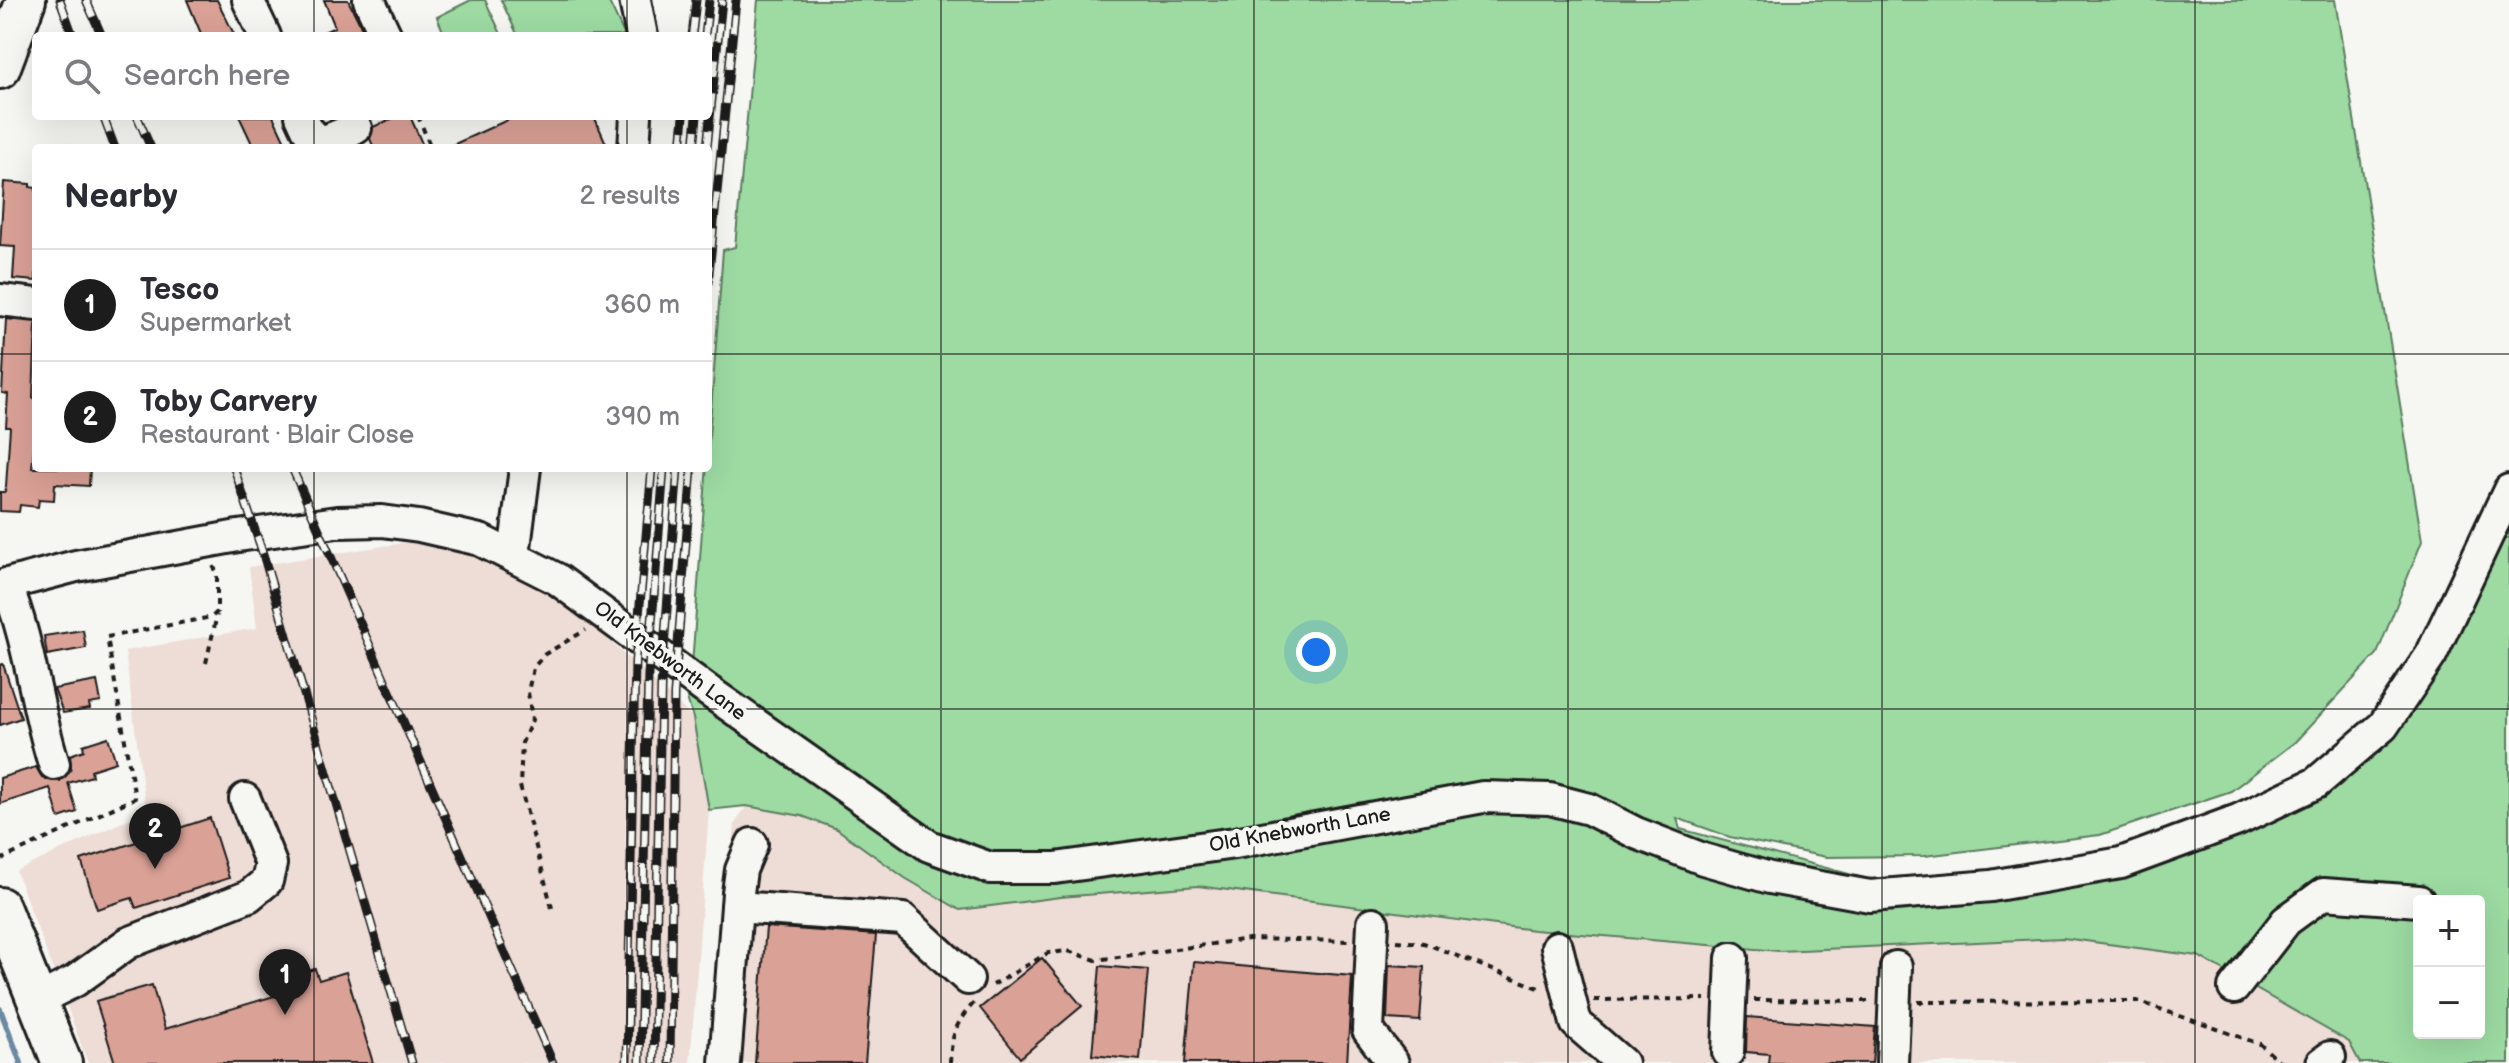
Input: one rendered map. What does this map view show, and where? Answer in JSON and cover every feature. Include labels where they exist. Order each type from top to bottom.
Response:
[{"type":"main road","points":[[0,69],[22,11]]},
{"type":"main road","points":[[0,907],[62,1063]]},
{"type":"street","points":[[248,0],[263,32]]},
{"type":"street","points":[[369,0],[384,32]]},
{"type":"street","points":[[635,0],[641,32]]},
{"type":"street","points":[[303,120],[322,144]]},
{"type":"street","points":[[634,144],[636,120]]},
{"type":"street","points":[[325,144],[356,128]]},
{"type":"street","points":[[0,300],[32,304]]},
{"type":"street","points":[[514,555],[524,472]]},
{"type":"street","name":"Old Knebworth Lane","points":[[3,585],[201,541],[337,522],[382,521],[450,531],[514,555],[601,609],[707,690],[929,846],[990,868],[1055,868],[1235,843],[1483,797],[1550,799],[1589,809],[1636,833],[1703,859],[1770,878],[1870,896],[1991,886],[2121,863],[2238,820],[2316,783],[2383,726],[2431,655],[2509,490]]},
{"type":"street","points":[[3,585],[22,621],[40,719],[54,764]]},
{"type":"street","points":[[37,1000],[75,981],[128,943],[249,896],[267,881],[271,864],[245,799]]},
{"type":"street","points":[[725,1063],[741,870],[752,844]]},
{"type":"street","points":[[2234,988],[2286,921],[2323,894],[2413,901]]},
{"type":"street","points":[[737,907],[903,919],[968,979]]},
{"type":"street","points":[[1373,923],[1368,1030],[1393,1063]]},
{"type":"street","points":[[1557,947],[1576,1023],[1622,1063]]},
{"type":"street","points":[[1728,1052],[1732,958]]},
{"type":"street","points":[[1892,1063],[1896,967]]},
{"type":"path","points":[[420,120],[429,144]]},
{"type":"path","points":[[201,541],[217,572],[217,612],[206,663]]},
{"type":"path","points":[[552,908],[520,786],[522,743],[532,720],[528,692],[530,678],[545,654],[581,635],[601,609]]},
{"type":"path","points":[[0,860],[135,798],[107,637],[212,617],[217,612]]},
{"type":"path","points":[[1895,1002],[2137,1001],[2260,1044],[2281,1063]]},
{"type":"shaded area","points":[[429,539],[546,582],[693,718],[709,810],[690,1063],[88,1063],[16,871],[146,811],[125,651],[257,628],[249,567]]},
{"type":"shaded area","points":[[746,806],[802,816],[837,829],[905,878],[960,910],[1060,897],[1198,886],[1534,930],[1779,951],[2063,938],[2198,956],[2349,1042],[2360,1063],[712,1063],[735,824]]},
{"type":"green space","points":[[471,0],[485,0],[500,32],[443,32],[437,17]]},
{"type":"green space","points":[[501,0],[608,0],[623,32],[516,32]]},
{"type":"green space","points":[[758,0],[2335,0],[2422,541],[2377,654],[2295,742],[2231,791],[2100,835],[1924,856],[1826,857],[1730,837],[1677,818],[1680,829],[1868,879],[1868,885],[1731,856],[1557,791],[1048,860],[989,859],[933,838],[692,665],[706,472],[712,472],[712,397],[723,250],[735,247]]},
{"type":"green space","points":[[2509,527],[2509,1063],[2360,1063],[2349,1042],[2198,956],[2063,938],[1779,951],[1534,930],[1198,886],[1060,897],[960,910],[905,878],[837,829],[802,816],[746,806],[709,810],[693,718],[683,685],[981,876],[1482,807],[1538,807],[1804,893],[2198,846],[2319,800],[2387,739],[2440,670]]},
{"type":"building","points":[[187,0],[217,0],[233,32],[200,32]]},
{"type":"building","points":[[324,0],[348,0],[364,32],[324,32],[335,27]]},
{"type":"building","points":[[241,120],[275,120],[286,144],[252,144]]},
{"type":"building","points":[[389,120],[412,120],[422,144],[372,144],[370,139],[373,127]]},
{"type":"building","points":[[507,120],[596,120],[606,144],[455,144]]},
{"type":"building","points":[[4,182],[30,184],[32,281],[13,279],[15,247],[0,246]]},
{"type":"building","points":[[6,319],[32,322],[32,472],[90,472],[89,486],[55,484],[54,500],[39,499],[38,507],[20,505],[19,512],[0,511],[0,492],[5,492],[6,486],[10,427],[6,427],[8,394],[2,393]]},
{"type":"building","points":[[83,630],[86,648],[47,655],[44,636]]},
{"type":"building","points":[[3,664],[21,718],[0,725],[0,665]]},
{"type":"building","points":[[97,681],[101,702],[89,704],[90,709],[63,713],[54,689]]},
{"type":"building","points":[[108,737],[116,762],[91,770],[92,776],[68,783],[77,812],[59,818],[50,788],[0,804],[0,778],[36,767],[42,777],[60,781],[71,769],[70,755],[84,750],[83,745]]},
{"type":"building","points":[[210,818],[229,878],[136,908],[132,898],[97,909],[81,860]]},
{"type":"building","points":[[766,927],[876,935],[865,1063],[755,1063]]},
{"type":"building","points":[[1042,958],[1082,1006],[1020,1058],[980,1008]]},
{"type":"building","points":[[1194,962],[1352,976],[1347,1063],[1185,1063]]},
{"type":"building","points":[[1389,965],[1424,967],[1420,1021],[1387,1019]]},
{"type":"building","points":[[1100,966],[1148,970],[1140,1060],[1092,1055]]},
{"type":"building","points":[[315,969],[319,980],[346,972],[373,1063],[115,1063],[96,1001],[152,985],[165,1029],[294,990],[290,976]]},
{"type":"building","points":[[1747,1017],[1875,1027],[1872,1063],[1768,1063],[1769,1054],[1746,1052]]},
{"type":"waterway","points":[[0,1009],[21,1063]]},
{"type":"railway","points":[[60,0],[72,32]]},
{"type":"railway","points":[[86,0],[100,32]]},
{"type":"railway","points":[[692,32],[696,0]]},
{"type":"railway","points":[[705,32],[709,0]]},
{"type":"railway","points":[[712,99],[722,0]]},
{"type":"railway","points":[[712,243],[736,0]]},
{"type":"railway","points":[[104,120],[114,144]]},
{"type":"railway","points":[[139,120],[149,144]]},
{"type":"railway","points":[[681,144],[684,120]]},
{"type":"railway","points":[[694,144],[697,120]]},
{"type":"railway","points":[[707,144],[710,120]]},
{"type":"railway","points":[[235,472],[263,554],[412,1063]]},
{"type":"railway","points":[[294,472],[553,1063]]},
{"type":"railway","points":[[627,1063],[635,661],[652,472]]},
{"type":"railway","points":[[640,1063],[648,674],[664,472]]},
{"type":"railway","points":[[654,1063],[661,686],[678,472]]},
{"type":"railway","points":[[670,1063],[674,694],[692,472]]},
{"type":"place","name":"Toby Carvery","points":[[155,869]]},
{"type":"place","name":"Tesco","points":[[285,1015]]}]
